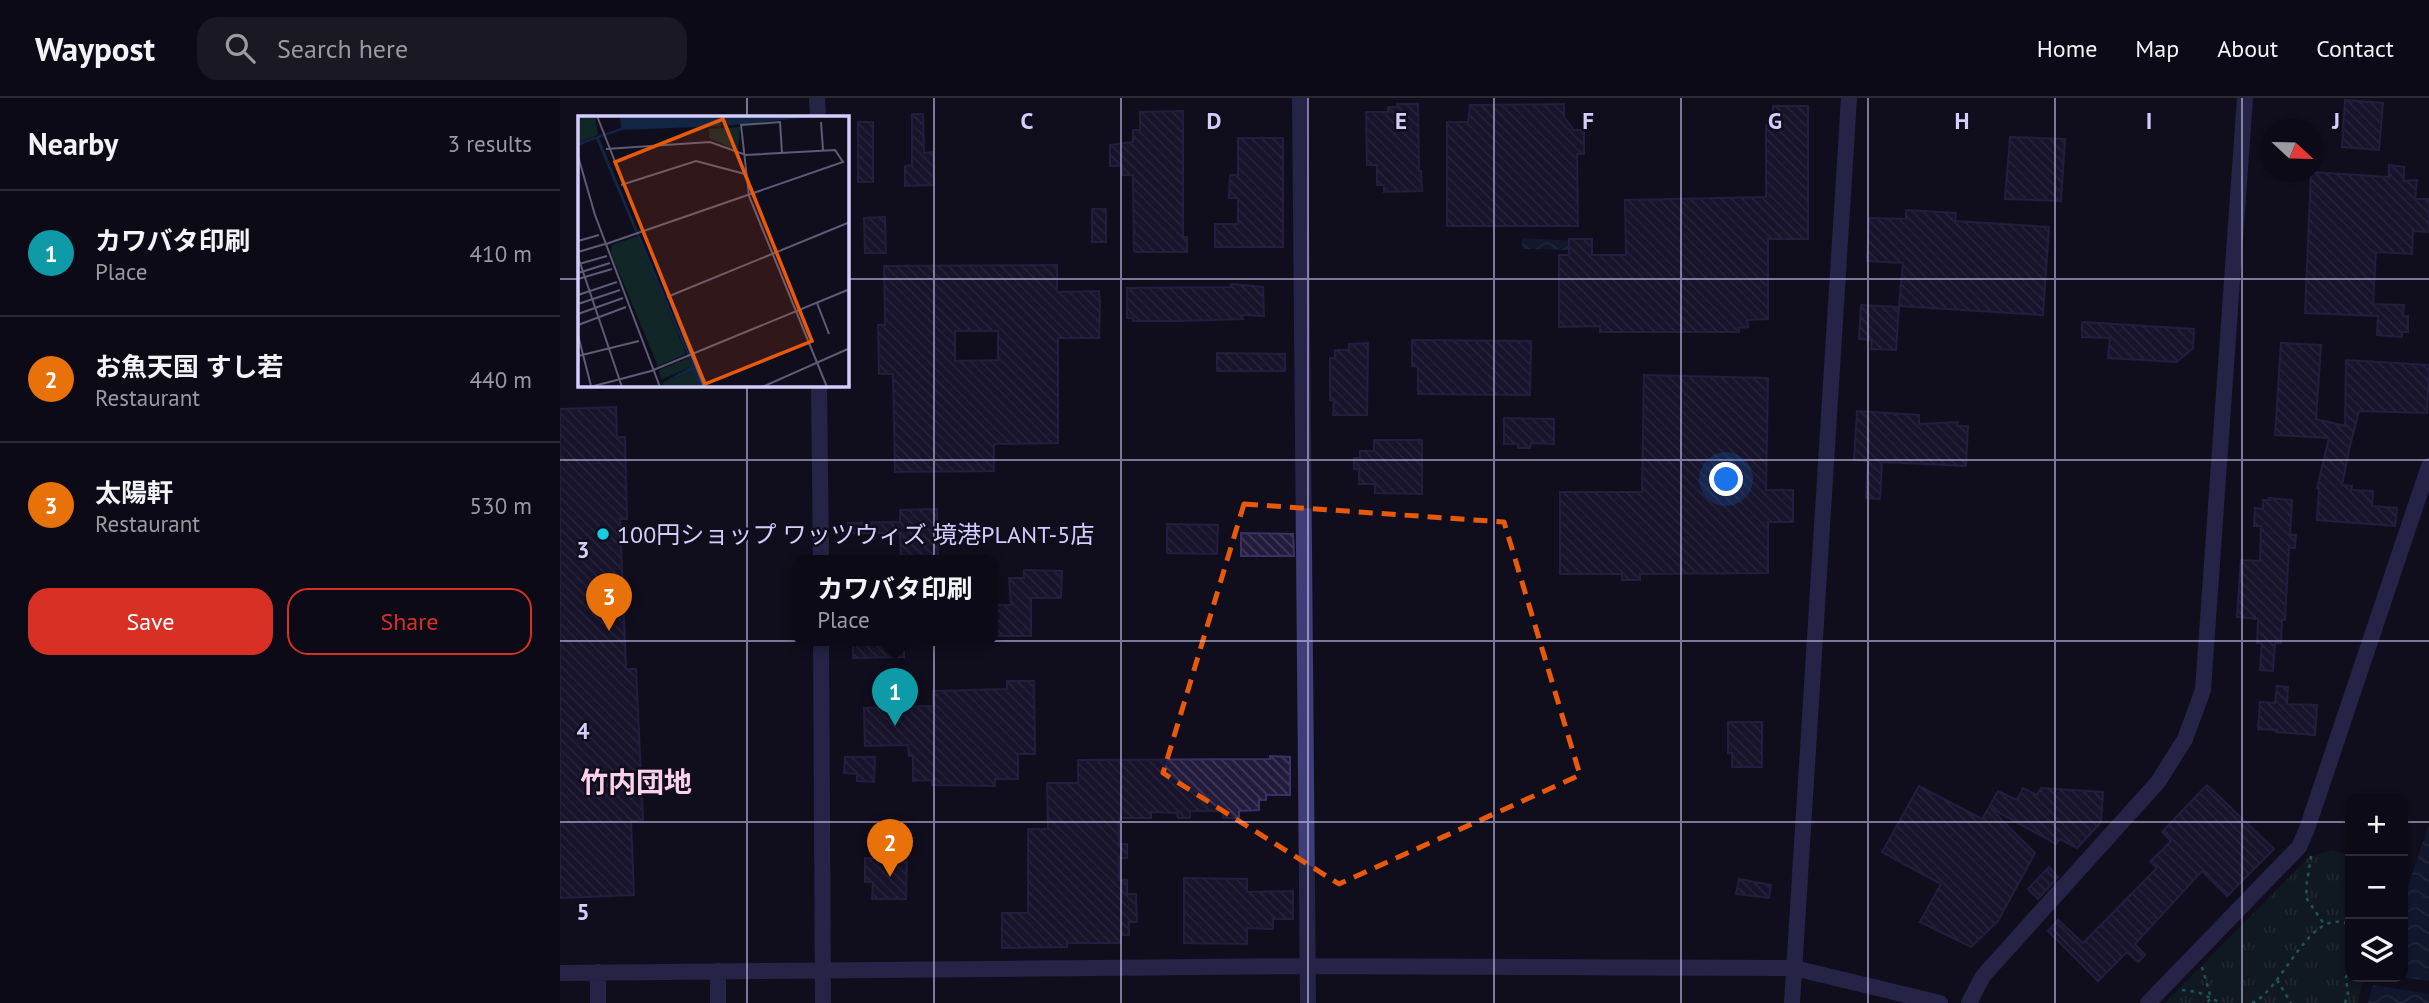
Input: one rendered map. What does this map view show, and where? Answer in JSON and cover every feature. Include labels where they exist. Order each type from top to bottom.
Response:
[{"type":"street","points":[[817,98],[817,116]]},
{"type":"street","points":[[1300,98],[1308,1003]]},
{"type":"street","points":[[1792,1003],[1849,98]]},
{"type":"street","points":[[1969,1003],[1983,976],[2158,782],[2185,739],[2203,690],[2245,98]]},
{"type":"street","points":[[819,387],[821,555]]},
{"type":"street","points":[[2148,1003],[2299,847],[2429,466]]},
{"type":"street","points":[[821,646],[823,1003]]},
{"type":"street","points":[[560,973],[1308,967],[1794,968],[1940,1003]]},
{"type":"street","points":[[718,971],[718,1003]]},
{"type":"street","points":[[598,972],[598,1003]]},
{"type":"path","points":[[2312,853],[2306,888],[2307,899],[2324,923]]},
{"type":"path","points":[[2252,1003],[2259,1000],[2277,980],[2324,923],[2339,920],[2345,923]]},
{"type":"path","points":[[2202,963],[2211,998]]},
{"type":"path","points":[[2277,980],[2291,1003]]},
{"type":"path","points":[[2344,1003],[2348,994],[2347,982]]},
{"type":"path","points":[[2175,989],[2198,992],[2221,1003]]},
{"type":"path","points":[[2207,1003],[2211,998]]},
{"type":"highlighted area","points":[[1244,504],[1504,522],[1580,775],[1339,884],[1163,773]]},
{"type":"green space","points":[[2333,850],[2345,854],[2345,982],[2363,982],[2357,1003],[2165,1003],[2309,857]]},
{"type":"water","points":[[1522,238],[1573,241],[1573,250],[1522,249]]},
{"type":"water","points":[[2429,824],[2429,981],[2408,978],[2408,886]]},
{"type":"water","points":[[2373,985],[2429,994],[2429,1003],[2368,1003]]},
{"type":"building","points":[[2345,100],[2383,103],[2379,150],[2342,147]]},
{"type":"building","points":[[1397,104],[1418,104],[1422,191],[1384,192],[1384,185],[1377,185],[1377,165],[1367,165],[1366,112],[1388,112],[1388,107],[1397,107]]},
{"type":"building","points":[[1564,104],[1564,117],[1574,130],[1584,130],[1584,154],[1577,154],[1578,226],[1447,226],[1447,122],[1468,122],[1470,105]]},
{"type":"building","points":[[1773,106],[1808,106],[1808,239],[1768,239],[1768,319],[1747,320],[1748,327],[1739,328],[1739,332],[1600,332],[1600,326],[1559,327],[1559,255],[1569,255],[1569,239],[1592,239],[1592,255],[1626,255],[1625,200],[1766,197],[1766,125],[1773,125]]},
{"type":"building","points":[[1183,111],[1183,237],[1187,237],[1187,252],[1134,251],[1133,175],[1122,175],[1122,166],[1110,166],[1110,145],[1133,142],[1133,130],[1140,130],[1140,112]]},
{"type":"building","points":[[912,114],[923,114],[924,153],[933,152],[934,185],[905,186],[905,166],[912,165]]},
{"type":"building","points":[[858,122],[873,122],[873,182],[858,182]]},
{"type":"building","points":[[2010,137],[2065,139],[2061,201],[2005,199]]},
{"type":"building","points":[[1238,138],[1283,138],[1283,247],[1215,247],[1215,224],[1238,224],[1238,198],[1229,198],[1230,175],[1238,175]]},
{"type":"building","points":[[2389,165],[2404,167],[2404,181],[2417,180],[2415,199],[2429,199],[2429,232],[2413,231],[2412,254],[2376,252],[2373,304],[2404,305],[2403,316],[2408,316],[2408,332],[2402,332],[2402,337],[2377,335],[2378,316],[2305,313],[2311,182],[2324,182],[2324,173],[2389,177]]},
{"type":"building","points":[[1092,209],[1106,209],[1106,242],[1092,242]]},
{"type":"building","points":[[1906,210],[1956,213],[1955,221],[2049,227],[2043,315],[1899,306],[1903,263],[1867,261],[1869,218],[1906,219]]},
{"type":"building","points":[[885,217],[886,253],[865,253],[864,218]]},
{"type":"building","points":[[1057,265],[1057,292],[1099,291],[1099,338],[1058,338],[1058,443],[994,444],[994,471],[895,472],[893,374],[879,374],[878,325],[885,325],[884,266]],"holes":[[[955,331],[998,331],[998,360],[955,361]]]},
{"type":"building","points":[[1231,284],[1263,287],[1264,316],[1242,315],[1243,319],[1179,321],[1133,321],[1133,318],[1127,318],[1127,288],[1230,287]]},
{"type":"building","points":[[1861,305],[1899,307],[1896,350],[1871,349],[1872,340],[1859,339]]},
{"type":"building","points":[[2082,322],[2194,329],[2193,348],[2177,362],[2108,358],[2110,338],[2082,337]]},
{"type":"building","points":[[1412,340],[1531,341],[1530,395],[1418,394],[1418,367],[1412,366]]},
{"type":"building","points":[[1368,343],[1367,415],[1333,415],[1334,401],[1330,400],[1330,358],[1335,358],[1335,350],[1349,350],[1349,344]]},
{"type":"building","points":[[2281,343],[2321,345],[2316,419],[2345,426],[2346,360],[2429,365],[2427,413],[2359,411],[2350,446],[2342,485],[2352,486],[2351,490],[2373,491],[2372,506],[2397,508],[2395,526],[2317,520],[2317,488],[2329,438],[2275,435]]},
{"type":"building","points":[[1217,353],[1285,354],[1285,371],[1217,371]]},
{"type":"building","points":[[1644,375],[1768,378],[1766,490],[1793,490],[1793,522],[1768,522],[1768,573],[1640,574],[1640,580],[1622,580],[1622,574],[1560,574],[1560,492],[1642,492]]},
{"type":"building","points":[[616,407],[617,437],[625,437],[627,519],[620,519],[626,669],[636,669],[643,820],[631,821],[634,895],[560,898],[560,409]]},
{"type":"building","points":[[1857,411],[1919,415],[1919,424],[1958,422],[1957,426],[1968,426],[1966,466],[1882,462],[1880,499],[1866,498],[1868,461],[1854,460]]},
{"type":"building","points":[[1504,418],[1554,419],[1554,444],[1531,443],[1530,448],[1518,448],[1518,444],[1504,444]]},
{"type":"building","points":[[1374,440],[1422,440],[1422,494],[1375,493],[1375,484],[1359,484],[1359,469],[1354,469],[1354,458],[1360,458],[1360,451],[1374,451]]},
{"type":"building","points":[[2269,498],[2292,500],[2290,535],[2296,535],[2295,548],[2289,548],[2285,620],[2282,620],[2281,643],[2275,643],[2273,671],[2260,670],[2262,643],[2257,643],[2258,619],[2237,617],[2241,560],[2260,561],[2261,526],[2254,526],[2255,508],[2263,509],[2263,500],[2270,500]]},
{"type":"building","points":[[937,509],[938,555],[901,555],[900,533],[849,533],[848,523],[900,522],[900,510]]},
{"type":"building","points":[[1167,524],[1218,525],[1217,554],[1167,553]]},
{"type":"building","points":[[1241,533],[1293,534],[1294,556],[1241,556]]},
{"type":"building","points":[[1024,570],[1062,571],[1061,598],[1031,598],[1031,636],[998,636],[998,605],[1011,605],[1009,578],[1024,578]]},
{"type":"building","points":[[853,646],[904,646],[904,657],[853,658]]},
{"type":"building","points":[[1007,681],[1034,681],[1035,754],[1018,754],[1018,779],[995,779],[995,786],[932,785],[932,780],[913,781],[913,756],[909,756],[908,745],[865,746],[864,708],[933,706],[933,691],[1007,689]]},
{"type":"building","points":[[2277,686],[2288,687],[2287,704],[2317,705],[2315,735],[2258,729],[2260,702],[2275,703]]},
{"type":"building","points":[[1728,722],[1762,722],[1762,767],[1732,767],[1732,753],[1728,753]]},
{"type":"building","points":[[1270,756],[1290,757],[1290,795],[1266,795],[1266,800],[1259,800],[1259,810],[1239,811],[1239,818],[1223,818],[1223,811],[1190,811],[1190,818],[1178,818],[1177,813],[1151,812],[1151,818],[1119,818],[1119,844],[1127,844],[1127,858],[1119,858],[1119,880],[1127,880],[1127,894],[1136,894],[1137,922],[1129,922],[1129,935],[1121,935],[1121,943],[1067,943],[1067,947],[1002,948],[1002,913],[1028,913],[1028,829],[1048,829],[1047,783],[1078,783],[1078,760],[1270,759]]},
{"type":"building","points":[[845,757],[875,757],[874,782],[857,781],[857,774],[844,773]]},
{"type":"building","points":[[2207,785],[2274,849],[2227,896],[2202,871],[2135,944],[2145,955],[2138,962],[2127,952],[2098,981],[2048,931],[2058,920],[2083,943],[2157,868],[2150,862],[2171,841],[2162,832]]},
{"type":"building","points":[[1919,786],[1982,819],[1989,807],[2035,853],[1998,921],[1971,947],[1920,922],[1941,884],[1882,852]]},
{"type":"building","points":[[2023,788],[2037,795],[2041,788],[2103,792],[2101,822],[2077,848],[2060,839],[2056,844],[1989,807],[1998,791],[2017,800]]},
{"type":"building","points":[[874,850],[907,850],[906,899],[872,899],[873,882],[865,882],[865,858],[874,858]]},
{"type":"building","points":[[2049,867],[2058,877],[2038,899],[2028,889]]},
{"type":"building","points":[[1184,878],[1247,879],[1247,892],[1293,891],[1293,919],[1273,919],[1273,929],[1247,928],[1247,944],[1184,943]]},
{"type":"building","points":[[1739,879],[1771,885],[1769,898],[1736,894]]},
{"type":"place","name":"100円ショップ ワッツウィズ 境港PLANT-5店","points":[[603,534]]},
{"type":"place","name":"太陽軒","points":[[609,631]]},
{"type":"place","name":"カワバタ印刷","points":[[895,726]]},
{"type":"place","name":"お魚天国 すし若","points":[[890,877]]},
{"type":"district","name":"竹内団地","points":[[636,781]]}]
